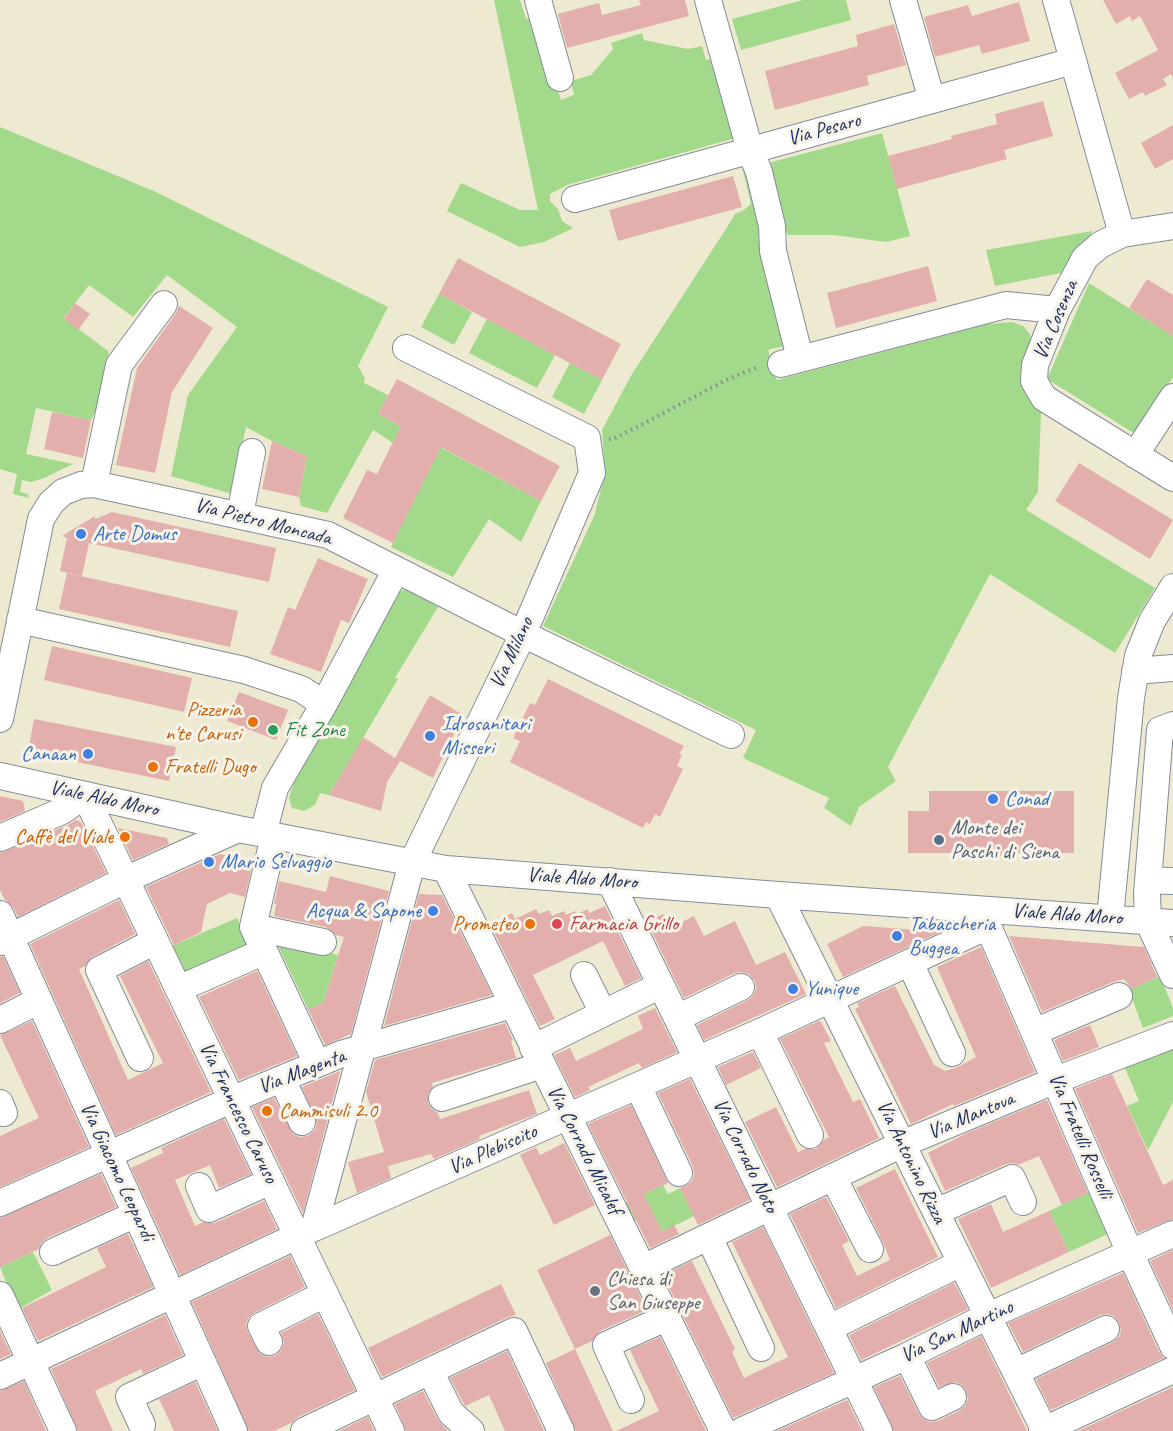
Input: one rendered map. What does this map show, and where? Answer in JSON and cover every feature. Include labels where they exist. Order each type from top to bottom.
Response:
[{"type":"street","points":[[708,0],[750,150],[759,172],[772,226],[773,251],[791,361],[1006,305],[1057,310]]},
{"type":"street","points":[[903,0],[932,100]]},
{"type":"street","points":[[1056,0],[1122,234]]},
{"type":"street","points":[[543,1],[560,78]]},
{"type":"street","name":"Via Pesaro","points":[[575,199],[1073,61]]},
{"type":"street","name":"Via Cosenza","points":[[1173,226],[1122,234],[1100,245],[1085,258],[1057,310],[1035,365],[1034,381],[1044,398],[1173,478]]},
{"type":"street","points":[[94,484],[119,365],[164,304]]},
{"type":"street","points":[[406,348],[587,438]]},
{"type":"street","points":[[1135,455],[1173,397]]},
{"type":"street","name":"Via Milano","points":[[305,1232],[362,1049],[412,863],[523,634],[592,473],[587,438]]},
{"type":"street","points":[[240,515],[252,452]]},
{"type":"street","name":"Via Pietro Moncada","points":[[0,718],[41,519],[51,503],[63,492],[81,485],[94,484],[328,535],[523,634],[731,735]]},
{"type":"street","points":[[317,1064],[253,927],[275,788],[324,704],[396,570]]},
{"type":"street","points":[[1110,918],[1135,671],[1138,656],[1152,621],[1173,587]]},
{"type":"street","points":[[20,621],[244,670],[301,689],[324,704]]},
{"type":"street","points":[[1135,671],[1173,668]]},
{"type":"street","points":[[1173,725],[1160,730],[1164,801],[1161,922],[1173,975]]},
{"type":"street","name":"Viale Aldo Moro","points":[[0,776],[238,829],[446,869],[778,895],[988,918],[1110,918],[1161,922]]},
{"type":"street","points":[[0,838],[62,811],[85,795]]},
{"type":"street","name":"Via Francesco Caruso","points":[[85,795],[271,1181],[305,1232],[325,1294],[391,1431]]},
{"type":"street","points":[[5,939],[125,880],[238,829]]},
{"type":"street","name":"Via Corrado Micalef","points":[[446,869],[723,1431]]},
{"type":"street","name":"Via Corrado Noto","points":[[610,881],[879,1431]]},
{"type":"street","name":"Via Antonino Rizza","points":[[778,895],[1016,1372],[1043,1431]]},
{"type":"street","name":"Via Giacomo Leopardi","points":[[0,914],[5,939],[38,1001],[234,1431]]},
{"type":"street","name":"Via Plebiscito","points":[[0,1376],[305,1232],[831,1000],[910,963],[988,918]]},
{"type":"street","name":"Via Fratelli Rosselli","points":[[988,918],[1034,1032],[1173,1346]]},
{"type":"street","points":[[253,927],[323,942]]},
{"type":"street","points":[[140,1058],[99,970],[155,941]]},
{"type":"street","points":[[178,989],[263,952]]},
{"type":"street","points":[[910,963],[952,1053]]},
{"type":"street","points":[[584,975],[603,1013]]},
{"type":"street","points":[[442,1098],[537,1057],[603,1013],[661,985]]},
{"type":"street","points":[[677,1018],[741,987]]},
{"type":"street","points":[[1034,1032],[1119,996]]},
{"type":"street","points":[[0,1020],[38,1001]]},
{"type":"street","name":"Via Magenta","points":[[0,1203],[231,1100],[341,1054],[512,1005]]},
{"type":"street","points":[[759,1032],[810,1135]]},
{"type":"street","name":"Via Mantova","points":[[643,1268],[902,1144],[1056,1080],[1173,1035]]},
{"type":"street","points":[[282,1078],[302,1122]]},
{"type":"street","points":[[638,1086],[678,1173]]},
{"type":"street","points":[[833,1177],[870,1250]]},
{"type":"street","points":[[936,1212],[1012,1178],[1023,1202]]},
{"type":"street","points":[[199,1186],[209,1209],[271,1181]]},
{"type":"street","points":[[54,1252],[136,1214]]},
{"type":"street","name":"Via San Martino","points":[[741,1431],[784,1422],[854,1380],[988,1316],[1173,1234]]},
{"type":"street","points":[[709,1237],[761,1348]]},
{"type":"street","points":[[829,1328],[961,1263]]},
{"type":"street","points":[[269,1342],[261,1326],[325,1294]]},
{"type":"street","points":[[1,1299],[63,1431]]},
{"type":"street","points":[[630,1400],[606,1345],[668,1317]]},
{"type":"street","points":[[1016,1372],[1106,1329]]},
{"type":"street","points":[[317,1428],[375,1397],[514,1331],[561,1431]]},
{"type":"street","points":[[907,1356],[932,1407],[953,1397]]},
{"type":"street","points":[[142,1425],[129,1397],[203,1362]]},
{"type":"street","points":[[1043,1431],[1173,1370]]},
{"type":"street","points":[[430,1371],[451,1413],[471,1431]]},
{"type":"path","points":[[587,438],[613,439],[728,379],[759,367],[791,361]]},
{"type":"green space","points":[[494,0],[520,0],[526,19],[536,17],[561,100],[574,95],[571,81],[591,75],[613,49],[611,43],[642,33],[644,40],[688,49],[702,46],[706,60],[717,58],[736,138],[567,185],[550,194],[550,201],[558,209],[562,221],[573,228],[544,242],[520,247],[447,211],[461,183],[520,210],[538,210]]},
{"type":"green space","points":[[803,0],[846,0],[851,20],[741,50],[732,19]]},
{"type":"green space","points":[[0,127],[156,192],[388,307],[358,366],[365,379],[364,383],[388,395],[378,414],[541,501],[521,542],[489,519],[453,577],[391,547],[393,543],[393,443],[373,430],[327,513],[301,506],[299,497],[307,456],[246,427],[232,494],[171,476],[188,395],[237,327],[167,275],[133,317],[89,285],[64,318],[108,351],[109,357],[99,404],[91,420],[36,408],[26,454],[73,464],[44,478],[31,482],[22,480],[20,492],[28,494],[29,498],[13,494],[17,474],[0,469]]},
{"type":"green space","points":[[882,133],[910,236],[886,242],[834,235],[788,235],[777,212],[768,163]]},
{"type":"green space","points":[[742,167],[751,171],[761,228],[758,236],[784,346],[768,350],[777,380],[988,324],[1012,322],[1023,326],[1030,334],[1031,341],[1022,364],[1025,393],[1034,407],[1041,412],[1038,492],[1026,510],[1155,588],[1115,653],[990,574],[888,767],[896,781],[859,807],[851,826],[824,808],[829,798],[743,758],[756,730],[543,626],[594,516],[605,474],[602,430],[632,374],[735,214],[751,204]]},
{"type":"green space","points":[[1092,231],[1090,239],[1070,258],[1061,273],[995,286],[986,250]]},
{"type":"green space","points":[[1089,283],[1173,336],[1173,377],[1137,435],[1047,379]]},
{"type":"green space","points":[[439,294],[472,312],[454,345],[421,327]]},
{"type":"green space","points":[[487,319],[555,355],[537,388],[469,353]]},
{"type":"green space","points":[[570,363],[602,380],[584,414],[552,397]]},
{"type":"green space","points":[[407,588],[438,607],[329,795],[320,793],[315,805],[304,811],[292,808],[289,798],[298,769],[392,596]]},
{"type":"green space","points":[[237,918],[248,945],[178,975],[167,948]]},
{"type":"green space","points":[[275,939],[338,955],[323,1003],[308,1009]]},
{"type":"green space","points":[[1160,976],[1173,1008],[1173,1016],[1143,1028],[1129,990]]},
{"type":"green space","points":[[1173,1049],[1173,1102],[1148,1150],[1127,1106],[1139,1101],[1124,1066]]},
{"type":"green space","points":[[663,1185],[668,1194],[680,1188],[694,1216],[662,1232],[652,1212],[629,1223],[624,1204]]},
{"type":"green space","points":[[1089,1192],[1108,1234],[1069,1252],[1049,1211]]},
{"type":"green space","points":[[33,1252],[52,1290],[17,1310],[0,1267]]},
{"type":"building","points":[[639,0],[685,0],[689,16],[567,48],[558,14],[599,3],[602,15],[641,5]]},
{"type":"building","points":[[1103,0],[1173,0],[1173,78],[1171,74],[1163,79],[1167,85],[1145,96],[1143,92],[1129,99],[1115,73],[1158,50],[1140,16],[1132,21],[1130,16],[1116,24]]},
{"type":"building","points":[[1019,2],[1030,41],[982,54],[979,45],[935,57],[924,17],[968,5],[972,16]]},
{"type":"building","points":[[894,24],[906,65],[867,76],[869,85],[775,110],[765,71],[858,46],[856,35]]},
{"type":"building","points":[[1043,101],[1053,136],[1004,150],[1007,159],[897,189],[888,156],[997,124],[995,114]]},
{"type":"building","points":[[1173,125],[1173,159],[1155,169],[1141,143]]},
{"type":"building","points":[[733,176],[742,207],[618,241],[609,210]]},
{"type":"building","points":[[458,258],[621,344],[602,380],[439,294]]},
{"type":"building","points":[[928,266],[937,301],[836,328],[827,293]]},
{"type":"building","points":[[1147,279],[1173,295],[1173,336],[1129,308]]},
{"type":"building","points":[[75,303],[90,314],[78,330],[64,319]]},
{"type":"building","points":[[179,306],[213,328],[172,392],[155,473],[116,465],[137,368]]},
{"type":"building","points":[[397,379],[560,466],[541,501],[441,447],[393,543],[343,518],[367,470],[377,474],[401,426],[378,414]]},
{"type":"building","points":[[52,412],[91,420],[83,458],[44,449]]},
{"type":"building","points":[[272,441],[307,456],[299,497],[262,489]]},
{"type":"building","points":[[1079,463],[1173,520],[1150,559],[1055,501]]},
{"type":"building","points":[[112,512],[276,548],[269,582],[89,543],[82,576],[60,571],[67,538],[62,536],[95,516],[95,519]]},
{"type":"building","points":[[318,558],[368,579],[349,623],[341,620],[321,672],[270,654],[288,607],[295,610]]},
{"type":"building","points":[[67,573],[238,611],[230,647],[59,609]]},
{"type":"building","points":[[52,646],[192,678],[184,712],[44,680]]},
{"type":"building","points":[[548,679],[684,746],[679,754],[682,755],[677,766],[683,769],[660,817],[655,814],[650,824],[646,822],[643,828],[510,762],[520,741],[513,738],[530,703],[535,705]]},
{"type":"building","points":[[239,692],[288,710],[276,740],[227,721]]},
{"type":"building","points":[[430,695],[463,715],[433,778],[400,761],[387,782],[381,811],[329,795],[363,737],[395,758]]},
{"type":"building","points":[[34,719],[176,747],[169,781],[28,752]]},
{"type":"building","points":[[929,791],[1074,791],[1074,853],[1006,853],[1006,856],[977,856],[977,853],[908,853],[908,811],[929,811]]},
{"type":"building","points":[[0,796],[23,801],[25,811],[0,822]]},
{"type":"building","points":[[76,820],[81,822],[106,873],[18,917],[0,890],[0,853]]},
{"type":"building","points":[[118,828],[167,838],[169,844],[133,860]]},
{"type":"building","points":[[220,854],[253,861],[245,897],[230,893],[207,904],[201,932],[174,945],[146,887]]},
{"type":"building","points":[[330,876],[389,891],[351,1034],[325,1045],[308,1009],[323,1003],[344,937],[336,935],[326,927],[274,916],[276,904],[274,904],[279,881],[326,892]]},
{"type":"building","points":[[419,894],[442,895],[492,995],[384,1026]]},
{"type":"building","points":[[119,900],[135,934],[92,957],[85,966],[79,969],[128,1080],[163,1063],[120,976],[148,961],[211,1092],[116,1135],[30,944]]},
{"type":"building","points":[[605,906],[641,978],[625,986],[603,941],[533,975],[555,1019],[540,1026],[490,924],[512,913],[515,919],[536,909],[539,914],[549,910],[552,916],[564,911],[566,915],[575,911],[577,914],[588,909],[589,913]]},
{"type":"building","points":[[663,914],[670,928],[694,916],[704,936],[735,921],[756,965],[785,952],[806,994],[704,1040],[697,1025],[748,1000],[756,989],[755,981],[749,974],[735,973],[684,998],[647,922]]},
{"type":"building","points":[[863,926],[940,932],[843,977],[827,944]]},
{"type":"building","points":[[1009,936],[1144,947],[1157,977],[1132,989],[1124,979],[1113,982],[1042,1012]]},
{"type":"building","points":[[981,947],[1035,1072],[954,1106],[953,1104],[911,1124],[855,1009],[859,1007],[857,1003],[895,986],[934,1065],[945,1071],[958,1067],[976,1057],[937,967]]},
{"type":"building","points":[[3,956],[20,993],[0,1003],[0,957]]},
{"type":"building","points":[[257,971],[297,1056],[239,1080],[199,997]]},
{"type":"building","points":[[655,1008],[677,1052],[642,1068],[639,1063],[588,1087],[590,1090],[575,1097],[554,1055],[570,1048],[576,1061],[643,1029],[638,1016]]},
{"type":"building","points":[[32,1021],[89,1147],[0,1187],[0,1136],[39,1118],[0,1035]]},
{"type":"building","points":[[819,1021],[831,1041],[824,1043],[853,1102],[860,1099],[879,1138],[777,1187],[745,1122],[776,1107],[798,1152],[805,1149],[816,1149],[829,1137],[780,1039]]},
{"type":"building","points":[[505,1023],[513,1040],[511,1041],[516,1058],[432,1083],[428,1103],[438,1113],[440,1119],[529,1090],[537,1114],[479,1136],[480,1139],[434,1159],[431,1154],[388,1166],[391,1178],[357,1193],[348,1162],[384,1152],[366,1092],[375,1060]]},
{"type":"building","points":[[1090,1025],[1099,1047],[1063,1061],[1054,1040]]},
{"type":"building","points":[[753,1052],[761,1068],[726,1085],[718,1067]]},
{"type":"building","points":[[340,1071],[303,1213],[252,1107],[274,1098],[293,1134],[300,1137],[308,1136],[315,1130],[317,1123],[302,1087]]},
{"type":"building","points":[[1112,1074],[1163,1185],[1173,1180],[1173,1219],[1138,1233],[1075,1089]]},
{"type":"building","points":[[690,1079],[750,1200],[698,1225],[680,1188],[692,1181],[693,1167],[658,1093]]},
{"type":"building","points":[[1047,1100],[1088,1193],[1062,1205],[1039,1156],[1018,1165],[1006,1164],[945,1191],[928,1153],[967,1133]]},
{"type":"building","points":[[631,1105],[668,1183],[644,1194],[662,1232],[674,1225],[679,1234],[650,1248],[588,1124]]},
{"type":"building","points":[[224,1119],[251,1174],[219,1188],[210,1165],[175,1180],[195,1226],[203,1222],[215,1223],[264,1201],[277,1229],[180,1275],[131,1168],[163,1153],[161,1148]]},
{"type":"building","points":[[564,1143],[595,1205],[554,1225],[520,1155],[536,1147],[540,1155]]},
{"type":"building","points":[[895,1169],[938,1257],[836,1308],[790,1214],[826,1197],[849,1241],[842,1245],[857,1276],[890,1260],[856,1188]]},
{"type":"building","points":[[101,1174],[116,1207],[47,1238],[41,1243],[39,1249],[0,1267],[0,1218]]},
{"type":"building","points":[[991,1204],[1003,1232],[1049,1211],[1069,1252],[991,1288],[958,1219]]},
{"type":"building","points":[[763,1227],[834,1373],[733,1418],[663,1275],[692,1261],[735,1349],[732,1352],[744,1378],[788,1357],[732,1242]]},
{"type":"building","points":[[128,1234],[153,1287],[38,1341],[22,1308],[106,1267],[97,1248]]},
{"type":"building","name":"Chiesa di San Giuseppe","points":[[610,1235],[647,1310],[600,1331],[592,1341],[575,1349],[537,1270]]},
{"type":"building","points":[[1173,1250],[1173,1310],[1150,1261]]},
{"type":"building","points":[[290,1256],[305,1287],[254,1313],[248,1318],[246,1325],[248,1333],[260,1354],[268,1357],[275,1356],[281,1351],[284,1343],[281,1333],[318,1314],[355,1390],[274,1431],[249,1431],[192,1302]]},
{"type":"building","points":[[1123,1273],[1159,1352],[1164,1358],[1051,1410],[1036,1379],[1113,1342],[1119,1337],[1121,1331],[1119,1322],[1114,1316],[1100,1315],[1023,1352],[1008,1323]]},
{"type":"building","points":[[954,1283],[968,1309],[861,1360],[849,1335]]},
{"type":"building","points":[[501,1284],[516,1315],[382,1377],[368,1348]]},
{"type":"building","points":[[165,1315],[183,1355],[143,1374],[141,1369],[95,1391],[113,1431],[78,1431],[51,1369]]},
{"type":"building","points":[[0,1331],[11,1354],[0,1359]]},
{"type":"building","points":[[981,1336],[1027,1431],[894,1431],[874,1387],[900,1376],[919,1414],[930,1422],[938,1421],[959,1411],[968,1399],[966,1390],[955,1382],[939,1387],[927,1363]]},
{"type":"building","points":[[660,1337],[706,1431],[616,1431],[659,1411],[630,1350]]},
{"type":"building","points":[[575,1349],[613,1431],[576,1431],[546,1363]]},
{"type":"building","points":[[507,1351],[544,1431],[505,1431],[489,1395],[465,1406],[450,1378]]},
{"type":"building","points":[[24,1381],[46,1431],[0,1431],[0,1391]]},
{"type":"building","points":[[195,1382],[218,1431],[174,1431],[159,1399]]},
{"type":"building","points":[[1173,1387],[1173,1431],[1078,1431]]},
{"type":"building","points":[[423,1391],[438,1420],[448,1431],[406,1431],[395,1404]]},
{"type":"building","points":[[847,1400],[862,1431],[777,1431]]},
{"type":"building","points":[[368,1417],[374,1431],[339,1431]]},
{"type":"place","name":"Arte Domus","points":[[81,534]]},
{"type":"place","name":"Pizzeria n'te Carusi","points":[[253,722]]},
{"type":"place","name":"Fit Zone","points":[[273,730]]},
{"type":"place","name":"Idrosanitari Misseri","points":[[430,736]]},
{"type":"place","name":"Canaan","points":[[88,754]]},
{"type":"place","name":"Fratelli Dugo","points":[[153,767]]},
{"type":"place","name":"Conad","points":[[993,799]]},
{"type":"place","name":"Caffè del Viale","points":[[125,837]]},
{"type":"place","name":"Monte dei Paschi di Siena","points":[[939,840]]},
{"type":"place","name":"Mario Selvaggio","points":[[209,862]]},
{"type":"place","name":"Acqua & Sapone","points":[[433,911]]},
{"type":"place","name":"Prometeo","points":[[530,924]]},
{"type":"place","name":"Farmacia Grillo","points":[[557,924]]},
{"type":"place","name":"Tabaccheria Buggea","points":[[897,936]]},
{"type":"place","name":"Yunique","points":[[793,989]]},
{"type":"place","name":"Cammisuli 2.0","points":[[267,1111]]},
{"type":"place","name":"Chiesa di San Giuseppe","points":[[595,1291]]}]
